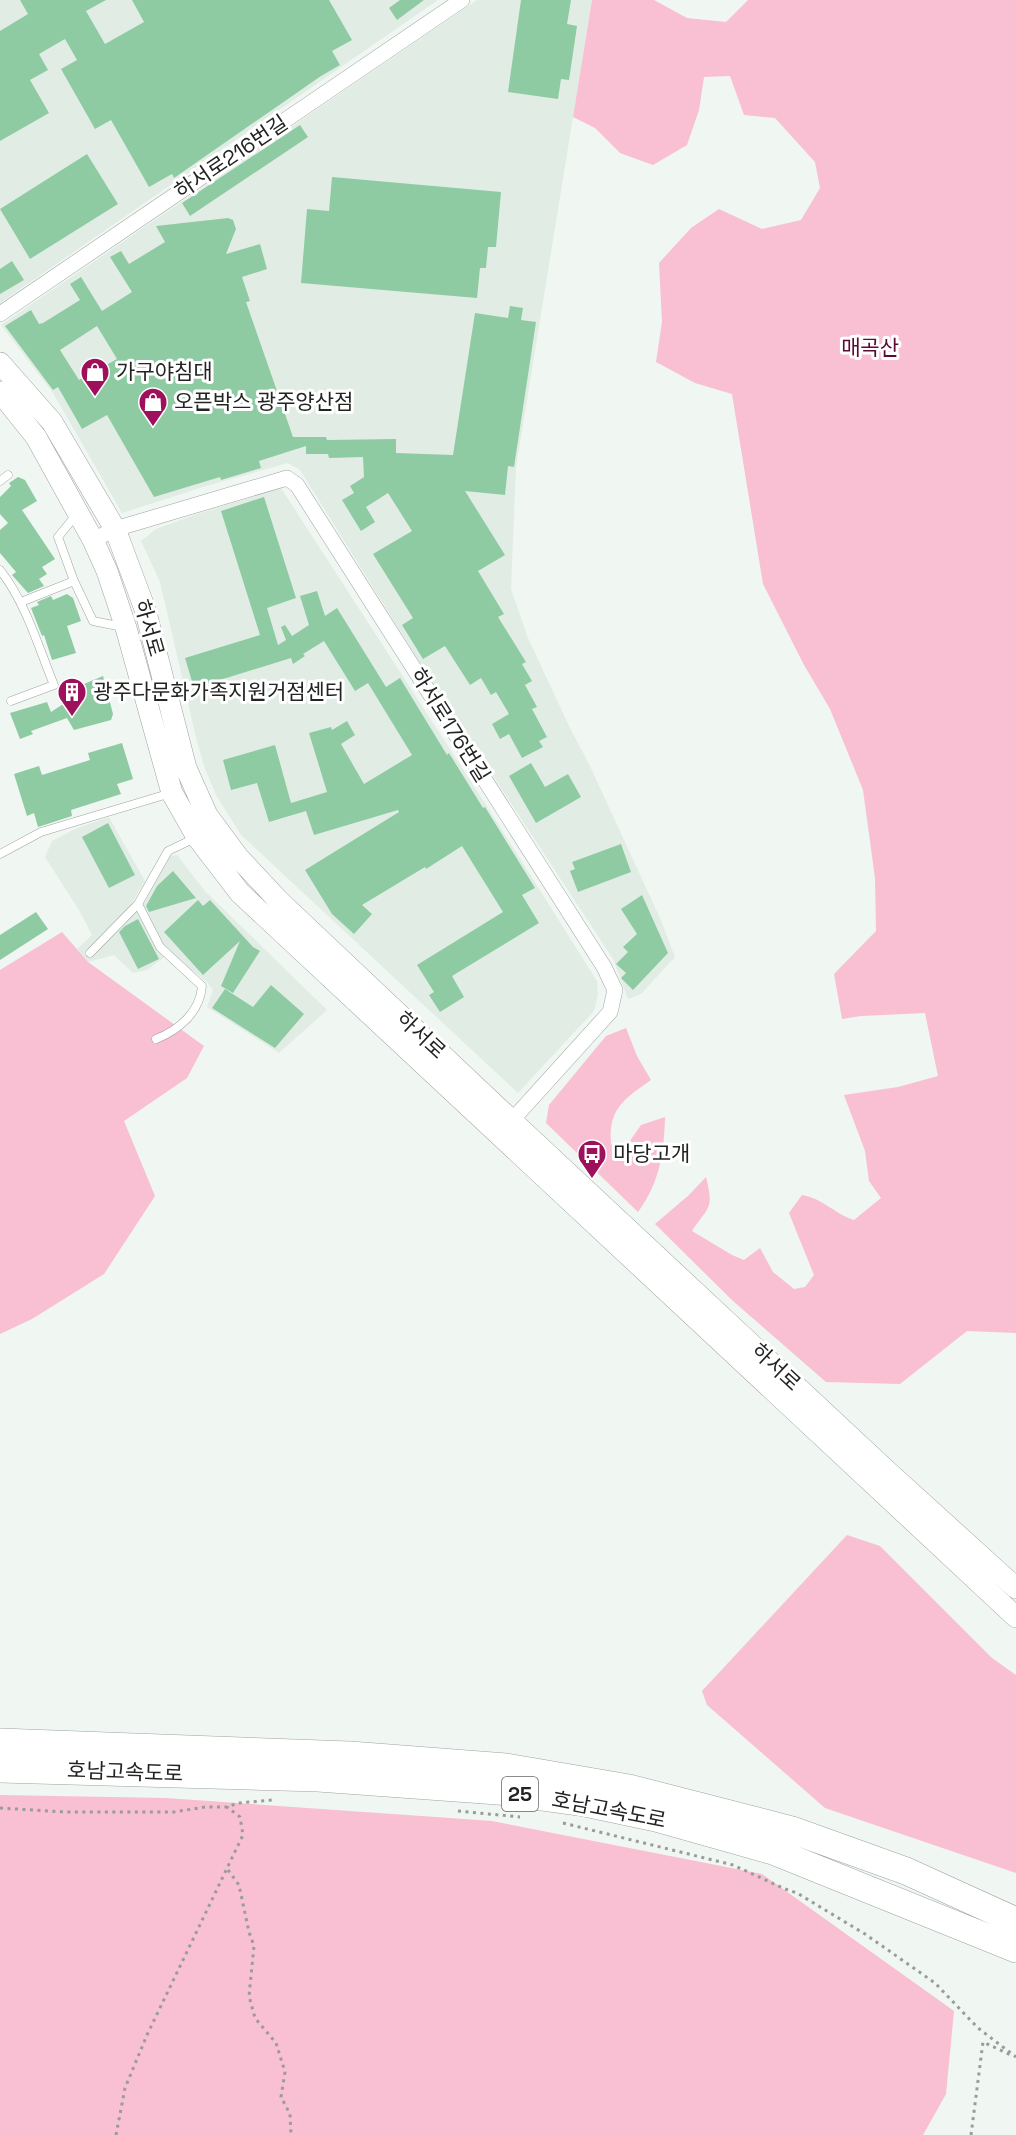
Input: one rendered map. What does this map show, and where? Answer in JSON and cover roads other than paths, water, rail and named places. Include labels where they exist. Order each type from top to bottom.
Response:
[{"type":"highway","name":"호남고속도로","points":[[0,1742],[350,1755],[506,1767],[629,1788],[792,1830],[906,1871],[1016,1921]]},
{"type":"highway","name":"호남고속도로","points":[[4,1769],[318,1778],[498,1791],[585,1803],[656,1818],[773,1851],[1016,1949]]},
{"type":"main road","name":"하서로","points":[[0,363],[52,422],[115,529],[145,609],[186,768],[207,816],[238,857],[506,1128],[1016,1617]]},
{"type":"main road","name":"하서로","points":[[0,392],[36,437],[93,540],[107,571],[126,628],[172,792],[197,837],[240,893],[506,1128],[1016,1588]]},
{"type":"street","name":"하서로216번길","points":[[0,314],[462,0]]},
{"type":"street","name":"하서로176번길","points":[[93,540],[115,529],[287,478],[297,485],[604,967],[615,990],[610,1012],[506,1128]]},
{"type":"lane","points":[[0,481],[8,475]]},
{"type":"lane","name":"하서로","points":[[79,512],[58,537],[74,581],[93,621],[126,628]]},
{"type":"lane","points":[[0,570],[21,602],[54,685],[11,701]]},
{"type":"lane","points":[[21,602],[74,581]]},
{"type":"lane","points":[[0,854],[41,832],[172,792]]},
{"type":"lane","points":[[90,953],[138,904],[168,851],[197,837]]},
{"type":"lane","points":[[138,904],[160,947],[202,986],[201,997],[190,1016],[173,1032],[156,1039]]},
{"type":"place","name":"가구야침대","points":[[95,398]]},
{"type":"place","name":"오픈박스 광주양산점","points":[[153,428]]},
{"type":"place","name":"광주다문화가족지원거점센터","points":[[72,718]]},
{"type":"place","name":"마당고개","points":[[592,1180]]},
{"type":"park label","name":"매곡산","points":[[870,348]]}]
